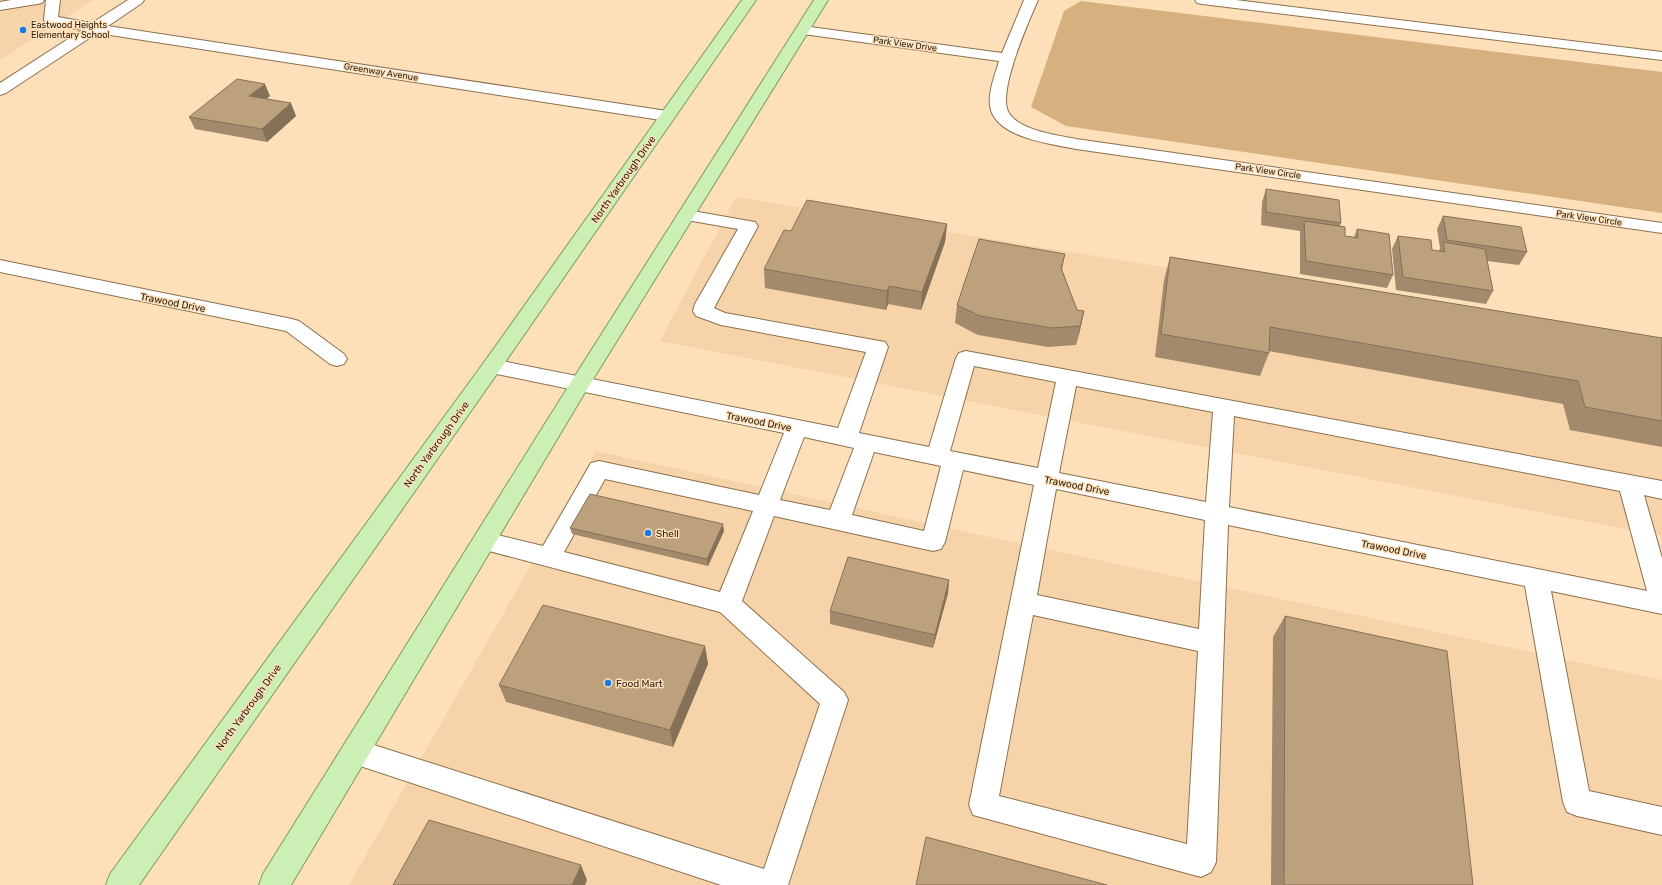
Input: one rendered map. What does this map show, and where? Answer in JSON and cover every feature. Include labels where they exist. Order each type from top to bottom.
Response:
[{"type":"main road","name":"North Yarbrough Drive","points":[[121,885],[492,366],[749,0]]},
{"type":"main road","points":[[274,885],[580,384],[821,0]]},
{"type":"street","points":[[0,6],[37,0]]},
{"type":"street","name":"Greenway Avenue","points":[[53,0],[51,20],[667,116]]},
{"type":"street","points":[[0,90],[137,0]]},
{"type":"street","name":"Park View Circle","points":[[1031,0],[1007,58],[997,102],[1000,115],[1020,131],[1038,137],[1084,145],[1662,228]]},
{"type":"street","points":[[1202,0],[1662,56]]},
{"type":"street","name":"Park View Drive","points":[[803,30],[1007,58]]},
{"type":"street","points":[[687,215],[749,226],[705,304],[704,311],[721,319],[878,347],[838,521]]},
{"type":"street","name":"Trawood Drive","points":[[0,266],[292,326],[337,359]]},
{"type":"street","points":[[549,557],[599,469],[932,542],[946,459],[966,358],[1662,490]]},
{"type":"street","name":"Trawood Drive","points":[[492,366],[1217,514],[1662,602]]},
{"type":"street","points":[[1067,377],[983,805],[1202,862],[1217,514],[1224,407]]},
{"type":"street","points":[[728,604],[797,428]]},
{"type":"street","points":[[1629,483],[1662,602]]},
{"type":"street","points":[[485,541],[728,604],[835,700],[773,885]]},
{"type":"street","points":[[1536,578],[1577,802],[1662,821]]},
{"type":"street","points":[[1023,602],[1212,643]]},
{"type":"street","points":[[355,752],[767,885]]},
{"type":"shaded area","name":"Eastwood Heights Elementary School","points":[[0,0],[93,0],[0,60]]},
{"type":"shaded area","points":[[1081,1],[1662,72],[1662,213],[1066,126],[1031,107],[1064,11]]},
{"type":"shaded area","points":[[736,197],[1662,349],[1662,536],[660,341]]},
{"type":"shaded area","points":[[596,451],[971,533],[1662,680],[1662,885],[349,885]]},
{"type":"building","points":[[237,79],[265,84],[249,96],[291,103],[262,129],[189,117]]},
{"type":"building","points":[[1266,189],[1339,200],[1341,223],[1266,212]]},
{"type":"building","points":[[807,200],[947,224],[922,292],[889,286],[887,291],[764,269],[784,230],[791,231]]},
{"type":"building","points":[[1443,216],[1521,227],[1527,252],[1447,240]]},
{"type":"building","points":[[1304,221],[1345,227],[1345,236],[1358,238],[1357,229],[1389,234],[1393,275],[1306,261]]},
{"type":"building","points":[[1398,236],[1431,240],[1432,250],[1445,252],[1443,242],[1485,249],[1493,291],[1403,277]]},
{"type":"building","points":[[979,239],[1065,254],[1061,268],[1077,310],[1084,311],[1080,326],[1052,328],[980,316],[957,305]]},
{"type":"building","points":[[1170,257],[1662,338],[1662,421],[1585,407],[1578,381],[1270,327],[1269,353],[1161,334]]},
{"type":"building","name":"Shell","points":[[590,494],[723,524],[707,559],[570,528]]},
{"type":"building","points":[[848,557],[949,580],[935,635],[830,611]]},
{"type":"building","name":"Food Mart","points":[[543,605],[705,646],[670,730],[499,685]]},
{"type":"building","points":[[1285,616],[1447,651],[1473,885],[1284,885]]},
{"type":"building","points":[[429,820],[581,865],[572,885],[393,885]]},
{"type":"building","points":[[926,837],[1107,885],[916,885]]},
{"type":"place","name":"Eastwood Heights Elementary School","points":[[23,30]]},
{"type":"place","name":"Shell","points":[[648,533]]},
{"type":"place","name":"Food Mart","points":[[608,683]]}]
